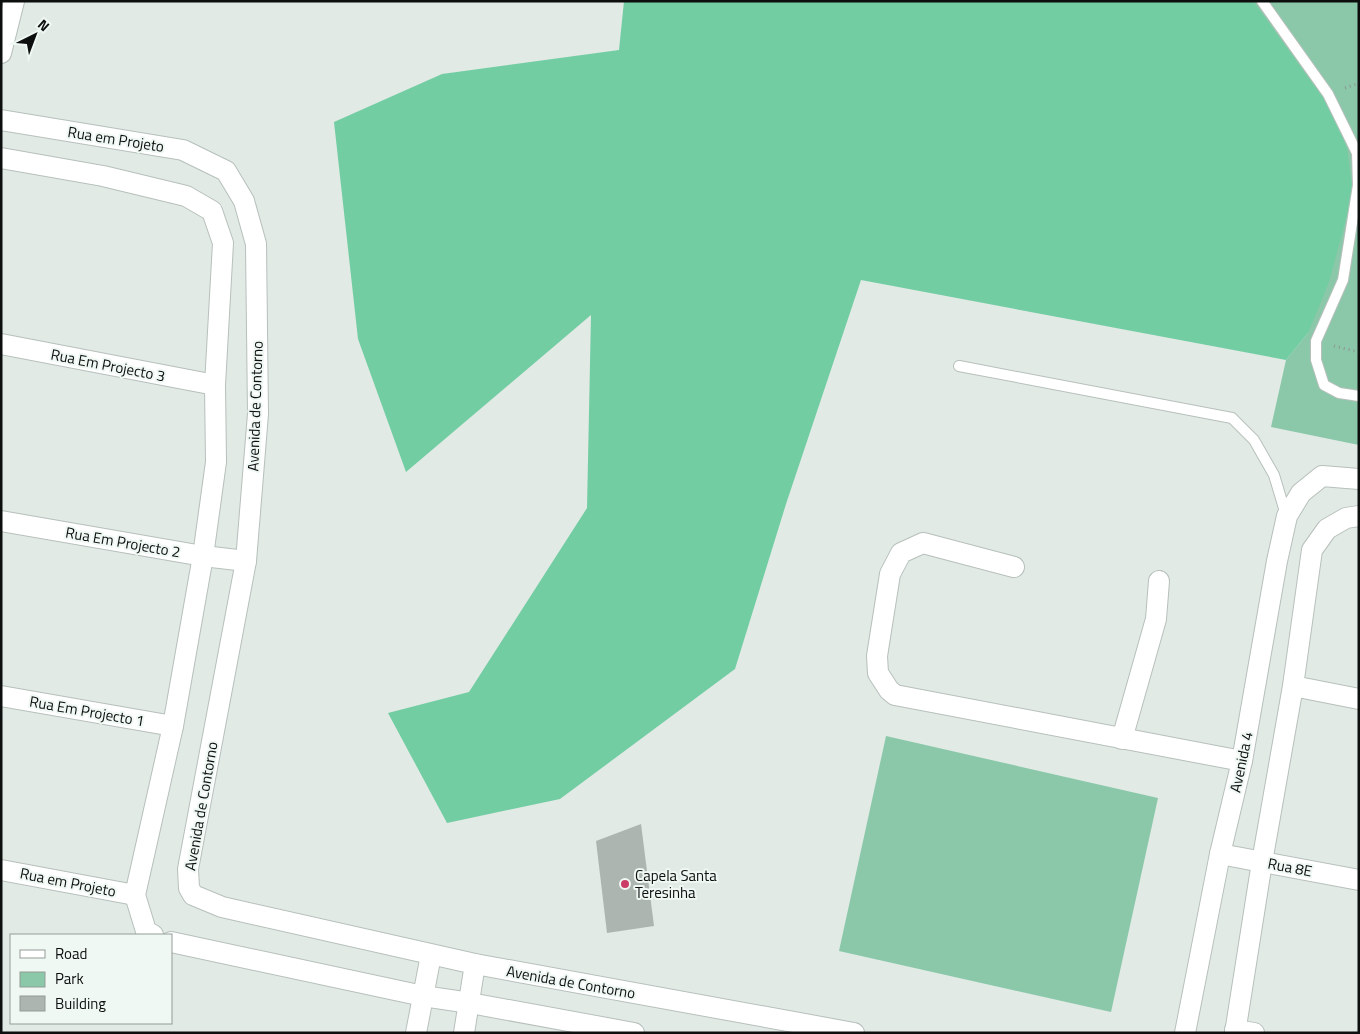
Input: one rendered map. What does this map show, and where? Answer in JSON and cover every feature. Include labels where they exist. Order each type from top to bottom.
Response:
[{"type":"street","points":[[1,53],[14,1]]},
{"type":"street","name":"Rua em Projeto","points":[[1,120],[182,150],[226,171]]},
{"type":"street","points":[[1,158],[103,176],[186,196],[212,211],[224,242],[215,386],[216,462],[203,556],[173,726],[135,895],[146,930],[152,934]]},
{"type":"street","name":"Avenida de Contorno","points":[[226,171],[244,201],[256,244],[258,414],[246,561],[188,869],[189,888],[193,895],[222,908],[431,955],[854,1033]]},
{"type":"street","name":"Rua Em Projecto 3","points":[[1,344],[215,386]]},
{"type":"street","name":"Avenida 4","points":[[1185,1033],[1220,854],[1242,762],[1276,561],[1286,516],[1301,493],[1322,476],[1359,479]]},
{"type":"street","points":[[1241,1032],[1262,862],[1293,686],[1312,550],[1327,529],[1346,518],[1359,516]]},
{"type":"street","name":"Rua Em Projecto 2","points":[[1,520],[203,556],[246,561]]},
{"type":"street","points":[[1014,567],[923,542],[901,554],[890,574],[877,656],[878,673],[889,690],[896,695],[1242,762]]},
{"type":"street","points":[[1122,739],[1156,619],[1159,581]]},
{"type":"street","points":[[1293,686],[1359,699]]},
{"type":"street","name":"Rua Em Projecto 1","points":[[1,696],[173,726]]},
{"type":"street","name":"Rua 8E","points":[[1220,854],[1359,880]]},
{"type":"street","name":"Rua em Projeto","points":[[1,870],[135,895]]},
{"type":"street","points":[[172,942],[423,996],[634,1033]]},
{"type":"street","points":[[416,1033],[431,955]]},
{"type":"street","points":[[464,1033],[475,964]]},
{"type":"lane","points":[[1262,1],[1328,94],[1357,154],[1358,185],[1343,280],[1316,341],[1316,360],[1324,385],[1338,393],[1359,396]]},
{"type":"lane","points":[[959,366],[1232,418],[1254,440],[1274,475],[1286,516]]},
{"type":"path","points":[[1316,341],[1359,352]]},
{"type":"green space","points":[[624,1],[1253,1],[1344,127],[1353,193],[1329,282],[1308,333],[1286,360],[861,280],[786,504],[735,669],[560,799],[447,823],[388,713],[469,692],[587,508],[591,315],[406,472],[358,339],[334,122],[442,74],[619,50]]},
{"type":"green space","points":[[1253,1],[1359,1],[1359,445],[1271,427],[1286,360],[1308,333]]},
{"type":"green space","points":[[886,736],[1158,798],[1111,1012],[839,951]]},
{"type":"building","name":"Capela Santa Teresinha","points":[[641,824],[654,926],[607,933],[596,841]]},
{"type":"place","name":"Capela Santa Teresinha","points":[[625,884]]}]
